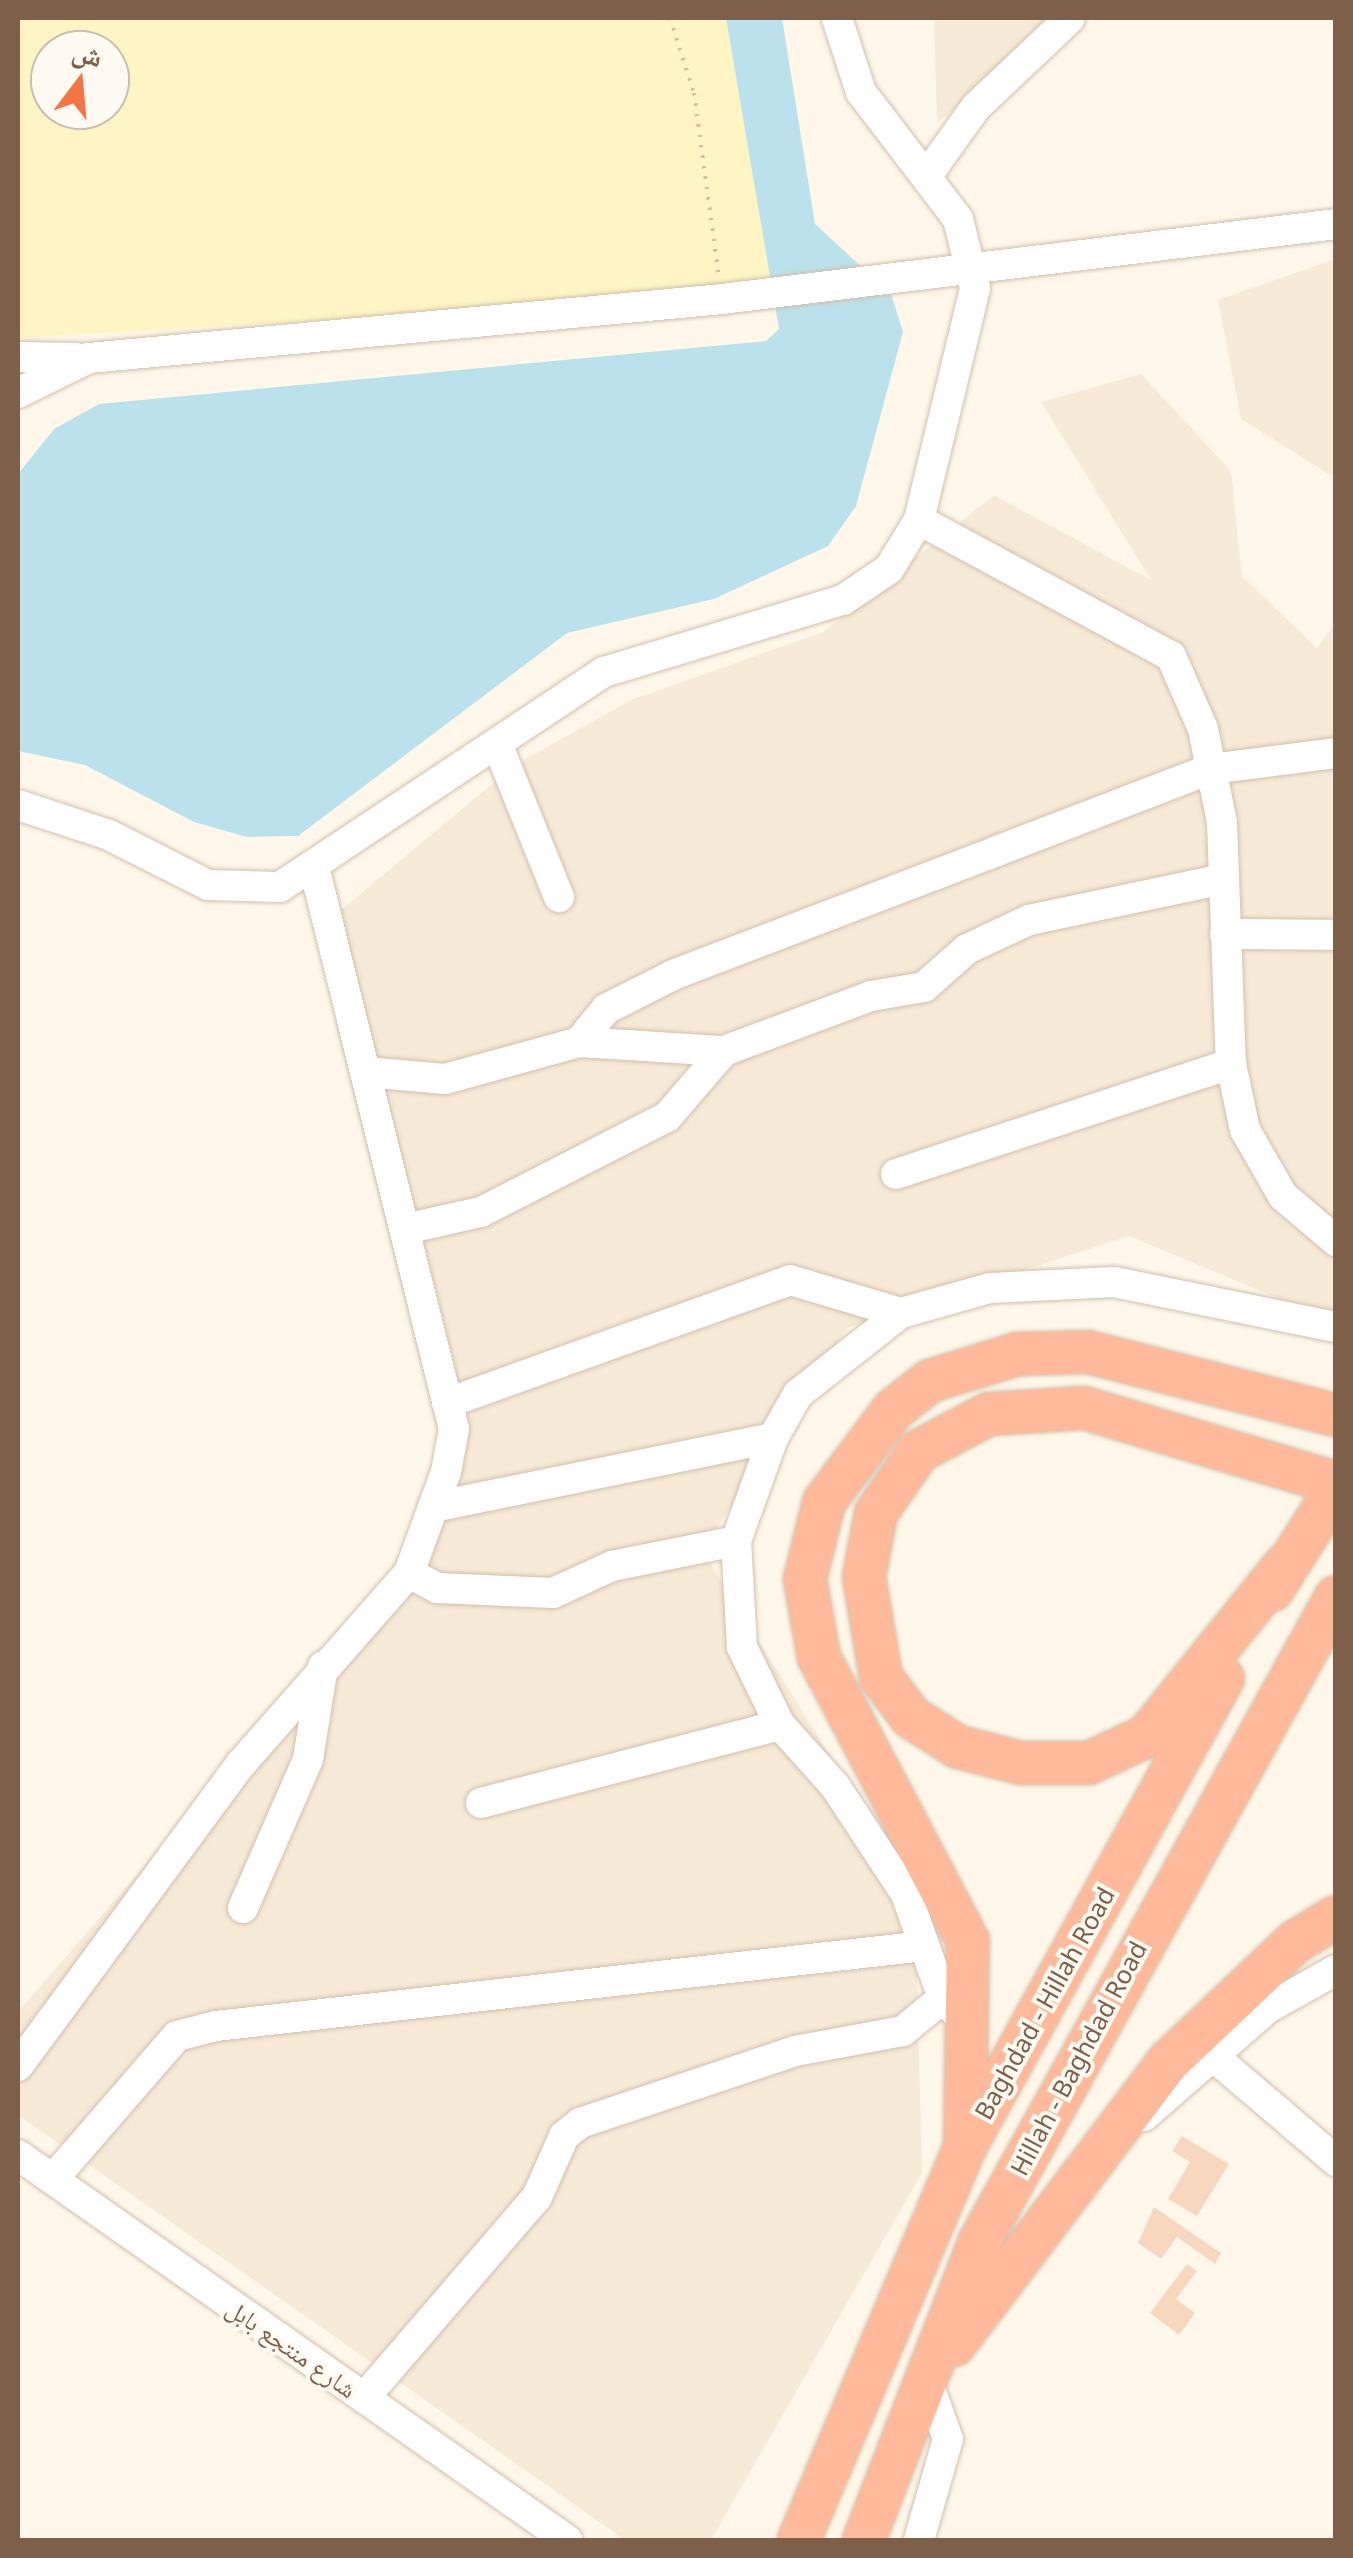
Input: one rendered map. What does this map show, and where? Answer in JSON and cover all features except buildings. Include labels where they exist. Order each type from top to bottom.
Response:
[{"type":"highway","points":[[965,2147],[972,2030],[968,1941],[818,1657],[806,1580],[824,1502],[893,1410],[930,1381],[1016,1354],[1088,1352],[1336,1414]]},
{"type":"highway","points":[[1286,1564],[1158,1725],[1088,1763],[1021,1763],[958,1747],[911,1716],[881,1677],[864,1576],[876,1512],[918,1451],[989,1414],[1084,1408],[1256,1458],[1336,1486]]},
{"type":"highway","name":"Baghdad - Hillah Road","points":[[799,2540],[965,2147],[1286,1564],[1336,1486]]},
{"type":"highway","name":"Hillah - Baghdad Road","points":[[864,2540],[979,2243],[1336,1597]]},
{"type":"highway","points":[[932,2372],[1077,2173],[1168,2062],[1294,1942],[1336,1917]]},
{"type":"street","points":[[18,805],[224,889],[280,887],[315,871],[621,664],[860,592],[902,555],[920,520],[972,333],[973,266],[958,218],[928,174],[861,92],[838,18]]},
{"type":"street","points":[[928,174],[976,108],[1070,18]]},
{"type":"street","points":[[18,357],[88,358],[735,298],[1336,224]]},
{"type":"street","points":[[18,393],[88,358]]},
{"type":"street","points":[[920,520],[1171,656],[1211,770],[1224,879],[1231,1064],[1245,1130],[1273,1179],[1336,1241]]},
{"type":"street","points":[[498,746],[558,897]]},
{"type":"street","points":[[579,1042],[606,1009],[673,975],[1211,770],[1336,753]]},
{"type":"street","points":[[18,2066],[324,1664],[409,1573],[433,1507],[454,1429],[315,871]]},
{"type":"street","points":[[366,1072],[445,1079],[579,1042],[724,1051],[871,996],[924,986],[967,949],[1029,920],[1224,879]]},
{"type":"street","points":[[1225,934],[1336,935]]},
{"type":"street","points":[[406,1229],[481,1212],[667,1116],[724,1051]]},
{"type":"street","points":[[896,1174],[1231,1064]]},
{"type":"street","points":[[447,1403],[790,1280],[901,1313]]},
{"type":"street","points":[[972,2030],[943,1998],[906,1894],[835,1786],[780,1724],[742,1647],[736,1541],[773,1438],[798,1394],[901,1313],[990,1288],[1114,1282],[1336,1327]]},
{"type":"street","points":[[433,1507],[773,1438]]},
{"type":"street","points":[[409,1573],[437,1588],[553,1594],[612,1566],[736,1541]]},
{"type":"street","points":[[243,1908],[308,1760],[324,1664]]},
{"type":"street","points":[[481,1803],[780,1724]]},
{"type":"street","points":[[52,2180],[177,2036],[216,2026],[926,1946]]},
{"type":"street","points":[[1077,2173],[1268,2008],[1336,1970]]},
{"type":"street","points":[[364,2398],[537,2197],[564,2136],[580,2123],[796,2051],[903,2031],[943,1998]]},
{"type":"street","points":[[1214,2056],[1336,2160]]},
{"type":"street","name":"شارع منتجع بابل","points":[[18,2155],[567,2540]]},
{"type":"street","points":[[927,2539],[948,2448],[932,2372]]},
{"type":"path","points":[[670,18],[694,92],[735,298]]},
{"type":"path","points":[[18,1382],[18,1436]]},
{"type":"shaded area","points":[[934,18],[1070,18],[937,123]]},
{"type":"shaded area","points":[[1336,259],[1335,478],[1241,419],[1218,300]]},
{"type":"shaded area","points":[[1141,374],[1231,471],[1242,576],[1317,648],[1335,623],[1335,1322],[1129,1236],[847,1328],[702,1550],[915,1892],[922,2173],[711,2540],[625,2540],[18,2115],[18,2012],[435,1530],[467,1435],[317,930],[515,765],[631,700],[823,632],[994,495],[1151,580],[1041,402]]},
{"type":"sand","points":[[18,18],[726,18],[774,293],[18,338]]},
{"type":"water","points":[[726,18],[782,18],[815,224],[891,294],[903,332],[856,506],[828,546],[714,599],[567,633],[298,836],[247,837],[194,822],[85,765],[18,751],[18,474],[54,429],[99,404],[766,341],[779,329]]}]
